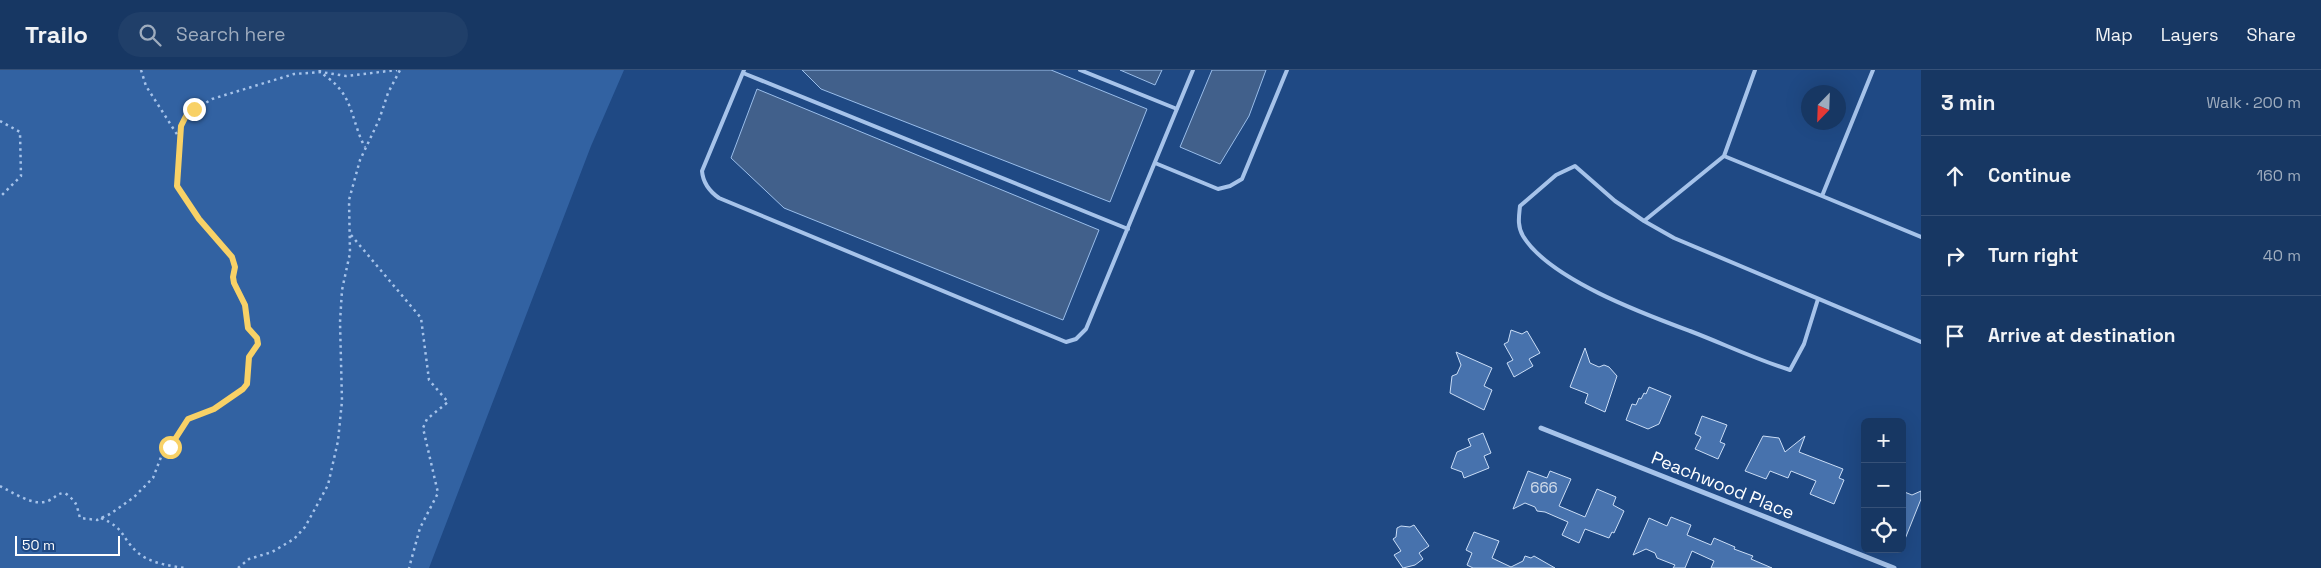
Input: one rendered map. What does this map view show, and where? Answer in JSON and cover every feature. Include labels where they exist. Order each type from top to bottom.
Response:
[{"type":"street","name":"Peachwood Place","points":[[1541,428],[1894,568]]},
{"type":"lane","points":[[1080,70],[1177,109]]},
{"type":"lane","points":[[1128,229],[743,71],[702,171],[704,182],[712,193],[719,198],[1055,338],[1071,342],[1086,329],[1128,229],[1193,70]]},
{"type":"lane","points":[[1155,163],[1218,189],[1230,186],[1242,179],[1287,70]]},
{"type":"lane","points":[[1644,221],[1724,156],[1755,70]]},
{"type":"lane","points":[[1822,196],[1873,70]]},
{"type":"lane","points":[[1724,156],[1921,237]]},
{"type":"lane","points":[[1818,299],[1804,344],[1790,370],[1752,358],[1614,301],[1568,276],[1537,253],[1522,235],[1518,222],[1520,206],[1556,175],[1575,166],[1615,202],[1674,238],[1921,342]]},
{"type":"path","points":[[141,70],[146,86],[181,140]]},
{"type":"path","points":[[0,486],[34,502],[48,501],[58,493],[65,493],[76,502],[80,518],[83,520],[101,518],[133,498],[152,478],[161,457],[170,447],[188,419],[214,409],[243,389],[247,384],[249,357],[258,344],[257,338],[248,328],[245,305],[234,283],[235,267],[232,257],[199,219],[177,186],[181,126],[186,116],[212,99],[294,74],[320,71],[346,76],[398,70]]},
{"type":"path","points":[[238,568],[249,559],[272,552],[294,539],[305,527],[328,485],[338,441],[342,401],[340,322],[342,290],[350,252],[349,200],[353,180],[365,147],[379,120],[398,70]]},
{"type":"path","points":[[320,71],[338,86],[351,108],[357,133],[365,147]]},
{"type":"path","points":[[0,197],[21,176],[20,132],[1,122]]},
{"type":"path","points":[[350,234],[421,318],[429,380],[448,402],[427,419],[423,428],[438,493],[420,528],[409,568]]},
{"type":"path","points":[[101,518],[117,525],[138,553],[163,565],[185,568]]},
{"type":"shaded area","points":[[0,70],[624,70],[591,146],[429,568],[0,568]]},
{"type":"shaded area","points":[[802,70],[1051,70],[1147,109],[1110,202],[821,89]]},
{"type":"shaded area","points":[[1120,70],[1162,70],[1155,85]]},
{"type":"shaded area","points":[[1212,70],[1266,70],[1249,116],[1220,164],[1180,147]]},
{"type":"shaded area","points":[[757,89],[1099,230],[1063,320],[784,208],[731,158]]},
{"type":"building","points":[[1511,330],[1522,334],[1527,331],[1540,353],[1529,359],[1533,366],[1514,377],[1507,363],[1513,360],[1504,344],[1508,342]]},
{"type":"building","points":[[1585,348],[1590,363],[1599,367],[1604,365],[1609,367],[1617,376],[1605,412],[1585,403],[1588,394],[1570,387]]},
{"type":"building","points":[[1456,352],[1492,368],[1484,386],[1492,390],[1484,410],[1450,393],[1452,376],[1457,374],[1461,365]]},
{"type":"building","points":[[1649,387],[1671,396],[1659,424],[1648,429],[1626,420],[1632,404],[1636,405],[1639,398],[1641,399],[1644,393],[1646,394]]},
{"type":"building","points":[[1702,416],[1727,425],[1720,442],[1725,444],[1718,459],[1695,449],[1701,437],[1695,434]]},
{"type":"building","points":[[1483,433],[1491,453],[1484,456],[1489,468],[1464,478],[1462,472],[1451,468],[1457,452],[1471,446],[1468,439]]},
{"type":"building","points":[[1763,436],[1779,438],[1785,452],[1805,436],[1799,452],[1843,469],[1839,478],[1844,480],[1834,504],[1810,494],[1816,481],[1791,471],[1788,478],[1770,471],[1766,479],[1745,471]]},
{"type":"building","points":[[1528,471],[1547,478],[1550,471],[1571,479],[1559,506],[1585,517],[1597,489],[1616,497],[1613,505],[1624,511],[1614,533],[1612,532],[1609,538],[1585,529],[1579,543],[1562,535],[1568,522],[1545,512],[1537,511],[1535,507],[1525,503],[1513,509]]},
{"type":"building","points":[[1921,491],[1921,499],[1906,536],[1906,493],[1912,495]]},
{"type":"building","points":[[1671,517],[1691,525],[1687,535],[1711,545],[1714,538],[1735,547],[1734,549],[1753,556],[1751,559],[1772,568],[1711,568],[1714,561],[1692,551],[1685,568],[1673,568],[1675,565],[1657,558],[1655,553],[1646,549],[1633,555],[1649,518],[1667,526]]},
{"type":"building","points":[[1414,525],[1429,546],[1419,553],[1423,559],[1415,565],[1403,568],[1394,555],[1401,551],[1393,539],[1396,537],[1397,528]]},
{"type":"building","points":[[1474,532],[1499,541],[1492,558],[1511,567],[1523,561],[1525,556],[1531,558],[1534,556],[1555,568],[1473,568],[1467,565],[1472,553],[1466,550]]},
{"type":"route","points":[[170,447],[188,419],[214,409],[243,389],[247,384],[249,357],[258,344],[257,338],[248,328],[245,305],[234,283],[235,267],[232,257],[199,219],[177,186],[181,126],[186,116],[194,109]]}]
